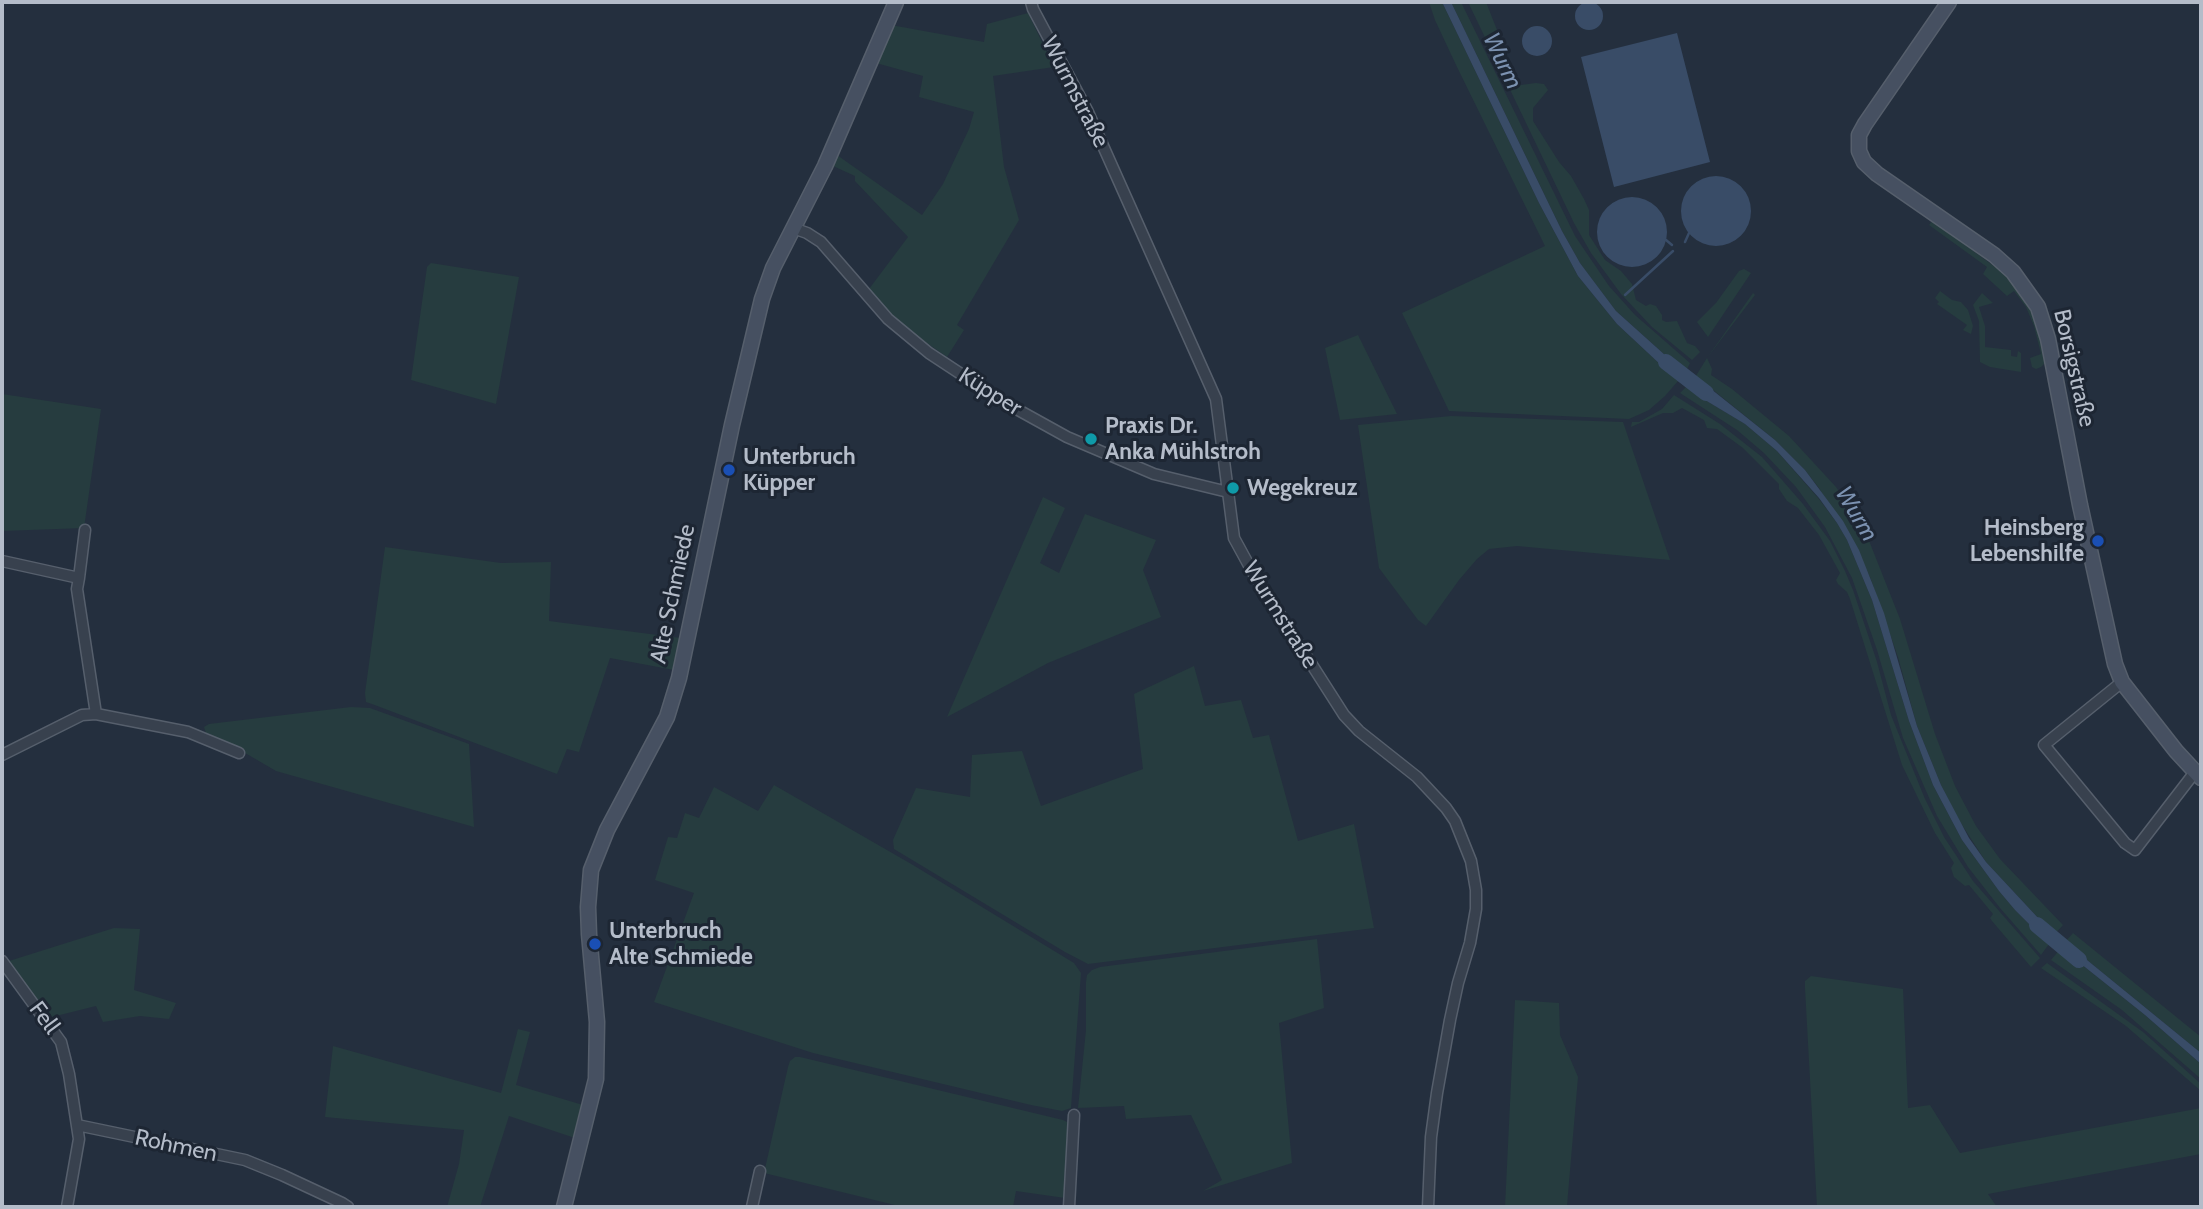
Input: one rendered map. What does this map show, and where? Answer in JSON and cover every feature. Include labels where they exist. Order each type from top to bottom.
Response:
[{"type":"street","name":"Alte Schmiede","points":[[564,1207],[596,1079],[597,1022],[588,907],[592,870],[607,830],[667,717],[679,678],[723,468],[762,299],[772,268],[825,166],[896,2]]},
{"type":"street","name":"Wurmstraße","points":[[1031,2],[1087,110],[1216,399],[1234,538],[1331,696],[1359,731],[1417,776],[1446,808],[1455,821],[1471,861],[1476,909],[1471,943],[1450,1020],[1437,1093],[1431,1137],[1428,1207]]},
{"type":"street","name":"Borsigstraße","points":[[1949,2],[1865,124],[1859,135],[1859,151],[1864,162],[1877,174],[1994,255],[2013,272],[2038,307],[2048,339],[2110,645],[2122,682],[2198,775],[2135,850],[2124,843],[2044,745],[2122,682]]},
{"type":"street","name":"Küpper","points":[[793,228],[821,242],[888,319],[929,353],[1002,401],[1067,437],[1154,474],[1228,492]]},
{"type":"street","points":[[85,530],[77,589],[96,714]]},
{"type":"street","points":[[2,561],[79,578]]},
{"type":"street","points":[[2,755],[82,715],[96,714],[188,732],[239,753]]},
{"type":"street","name":"Fell","points":[[2,961],[61,1042],[77,1125]]},
{"type":"street","points":[[1069,1207],[1074,1115]]},
{"type":"street","points":[[67,1207],[79,1139],[77,1125]]},
{"type":"street","name":"Rohmen","points":[[77,1125],[245,1160],[348,1207]]},
{"type":"street","points":[[752,1207],[760,1171]]},
{"type":"green space","points":[[1429,2],[1442,2],[1539,203],[1578,276],[1617,324],[1678,381],[1649,410],[1629,419],[1449,411],[1402,313],[1545,246],[1457,67]]},
{"type":"green space","points":[[1451,2],[1461,2],[1575,236],[1609,286],[1635,315],[1690,363],[1685,373],[1616,311],[1580,263]]},
{"type":"green space","points":[[1468,2],[1486,2],[1501,40],[1505,67],[1521,85],[1544,84],[1548,90],[1533,108],[1533,121],[1584,199],[1589,210],[1589,235],[1605,260],[1621,271],[1632,284],[1636,300],[1646,306],[1656,306],[1662,320],[1677,321],[1687,343],[1700,352],[1692,360],[1652,327],[1621,294],[1591,253]]},
{"type":"green space","points":[[1028,13],[1054,67],[993,76],[1004,167],[1019,220],[957,325],[964,330],[947,357],[914,334],[882,306],[869,289],[908,237],[855,181],[855,176],[833,166],[837,155],[922,215],[943,184],[969,129],[974,112],[919,97],[923,76],[876,63],[891,25],[984,42],[987,24]]},
{"type":"green space","points":[[1932,221],[2002,272],[2018,289],[2040,334],[2045,358],[2041,367],[2032,367],[2030,358],[2041,354],[2026,307],[2014,291],[2007,296],[1983,274],[1987,267],[1929,225]]},
{"type":"green space","points":[[431,263],[519,277],[496,404],[411,380],[427,267]]},
{"type":"green space","points":[[1744,269],[1751,273],[1708,337],[1697,322],[1716,303],[1739,271]]},
{"type":"green space","points":[[1940,291],[1952,300],[1961,302],[1968,310],[1973,326],[1971,334],[1963,330],[1967,325],[1937,304],[1939,302],[1935,298]]},
{"type":"green space","points":[[1753,293],[1755,295],[1707,358]]},
{"type":"green space","points":[[1982,293],[1993,303],[1979,307],[1985,326],[1985,347],[2011,350],[2011,356],[2017,357],[2018,351],[2021,353],[2021,372],[1990,367],[1980,362],[1979,321],[1973,305]]},
{"type":"green space","points":[[1358,335],[1397,414],[1340,420],[1325,348]]},
{"type":"green space","points":[[1707,358],[1712,369],[1711,375],[1789,436],[1836,487],[1864,528],[1900,619],[1935,734],[1955,786],[1976,826],[2000,859],[2063,925],[2054,935],[1986,862],[1955,814],[1917,726],[1898,657],[1870,577],[1819,488],[1775,440],[1702,381],[1694,379]]},
{"type":"green space","points":[[1687,386],[1745,424],[1777,451],[1837,523],[1872,600],[1909,721],[1933,785],[1962,840],[1999,891],[2049,944],[2041,955],[1968,867],[1937,816],[1903,738],[1852,578],[1825,527],[1796,487],[1764,453],[1737,430],[1680,393]]},
{"type":"green space","points":[[2,394],[101,409],[84,528],[2,531]]},
{"type":"green space","points":[[1674,395],[1720,424],[1762,457],[1803,504],[1830,541],[1853,590],[1891,715],[1925,799],[1944,837],[1973,881],[2040,958],[2031,967],[1992,921],[1990,918],[1993,914],[1969,885],[1965,886],[1954,877],[1951,868],[1954,863],[1935,833],[1902,765],[1850,599],[1836,580],[1840,573],[1819,535],[1798,508],[1787,501],[1779,489],[1779,484],[1743,448],[1717,429],[1707,428],[1704,420],[1682,408],[1631,427],[1632,422],[1639,422],[1662,409]]},
{"type":"green space","points":[[1451,416],[1623,422],[1670,560],[1517,546],[1489,549],[1459,580],[1426,626],[1418,620],[1379,568],[1358,425]]},
{"type":"green space","points":[[1043,497],[1065,508],[1040,563],[1059,573],[1085,514],[1156,540],[1143,570],[1161,617],[1048,663],[947,717]]},
{"type":"green space","points":[[385,547],[501,563],[551,562],[549,621],[681,638],[674,670],[610,658],[579,752],[567,749],[557,774],[366,702]]},
{"type":"green space","points":[[1194,666],[1205,706],[1241,700],[1253,738],[1269,735],[1298,841],[1354,824],[1374,928],[1088,964],[894,849],[893,840],[916,788],[970,797],[972,755],[1022,751],[1041,806],[1143,769],[1134,694]]},
{"type":"green space","points":[[351,707],[370,708],[469,744],[474,827],[276,771],[206,733],[204,727],[209,724]]},
{"type":"green space","points":[[774,785],[913,865],[1074,963],[1081,973],[1071,1108],[1062,1111],[1031,1105],[813,1053],[654,1002],[694,893],[655,880],[668,837],[677,838],[685,813],[699,818],[714,787],[758,811]]},
{"type":"green space","points":[[114,928],[140,929],[134,990],[176,1003],[169,1019],[140,1016],[103,1022],[96,1006],[52,1017],[9,961]]},
{"type":"green space","points":[[2073,933],[2201,1037],[2201,1053],[2065,942]]},
{"type":"green space","points":[[1317,939],[1324,1008],[1279,1023],[1292,1163],[1203,1191],[1222,1180],[1191,1115],[1126,1119],[1124,1106],[1078,1108],[1086,1030],[1086,982],[1087,975],[1092,970]]},
{"type":"green space","points":[[2061,948],[2201,1064],[2201,1079],[2122,1010],[2051,960]]},
{"type":"green space","points":[[2047,963],[2143,1032],[2201,1084],[2201,1091],[2126,1026],[2041,968]]},
{"type":"green space","points":[[1811,976],[1903,989],[1908,1108],[1930,1105],[1960,1153],[2201,1108],[2201,1154],[1988,1194],[1997,1207],[1817,1207],[1805,988],[1805,981]]},
{"type":"green space","points":[[1515,1000],[1559,1003],[1560,1035],[1578,1077],[1567,1206],[1572,1207],[1505,1207]]},
{"type":"green space","points":[[518,1029],[530,1032],[516,1085],[583,1105],[575,1138],[509,1116],[480,1207],[447,1207],[459,1164],[464,1130],[325,1117],[333,1046],[501,1093]]},
{"type":"green space","points":[[795,1057],[1067,1122],[1070,1129],[1065,1198],[1016,1191],[1013,1207],[903,1207],[764,1173],[788,1067]]},
{"type":"water","points":[[1442,2],[1451,2],[1580,263],[1616,311],[1685,373],[1678,381],[1617,324],[1578,276],[1539,203]]},
{"type":"water","points":[[1589,2],[1599,6],[1603,16],[1599,26],[1589,30],[1579,26],[1575,16],[1579,6]]},
{"type":"water","points":[[1537,26],[1548,30],[1552,41],[1548,52],[1537,56],[1526,52],[1522,41],[1526,30]]},
{"type":"water","points":[[1677,33],[1710,162],[1614,187],[1581,57]]},
{"type":"water","points":[[1716,176],[1741,186],[1751,211],[1741,236],[1716,246],[1691,236],[1681,211],[1691,186]]},
{"type":"water","points":[[1632,197],[1657,207],[1667,232],[1657,257],[1632,267],[1607,257],[1597,232],[1607,207]]},
{"type":"water","points":[[1694,379],[1701,381],[1775,440],[1805,470],[1843,521],[1859,550],[1884,613],[1917,726],[1941,785],[1969,838],[1986,862],[2054,935],[2049,944],[1999,891],[1962,840],[1933,785],[1909,721],[1872,600],[1837,523],[1819,498],[1777,451],[1745,424],[1687,386]]},
{"type":"water","points":[[2065,942],[2201,1053],[2201,1064],[2061,948]]},
{"type":"waterway","points":[[1685,242],[1689,233]]},
{"type":"waterway","points":[[1666,240],[1672,245]]},
{"type":"waterway","points":[[1625,295],[1673,251]]},
{"type":"waterway","name":"Wurm","points":[[1666,362],[1706,393]]},
{"type":"waterway","name":"Wurm","points":[[2037,925],[2079,960]]},
{"type":"place","name":"Praxis Dr. Anka Mühlstroh","points":[[1091,439]]},
{"type":"place","name":"Unterbruch Küpper","points":[[729,470]]},
{"type":"place","name":"Wegekreuz","points":[[1233,488]]},
{"type":"place","name":"Heinsberg Lebenshilfe","points":[[2098,541]]},
{"type":"place","name":"Unterbruch Alte Schmiede","points":[[595,944]]}]
